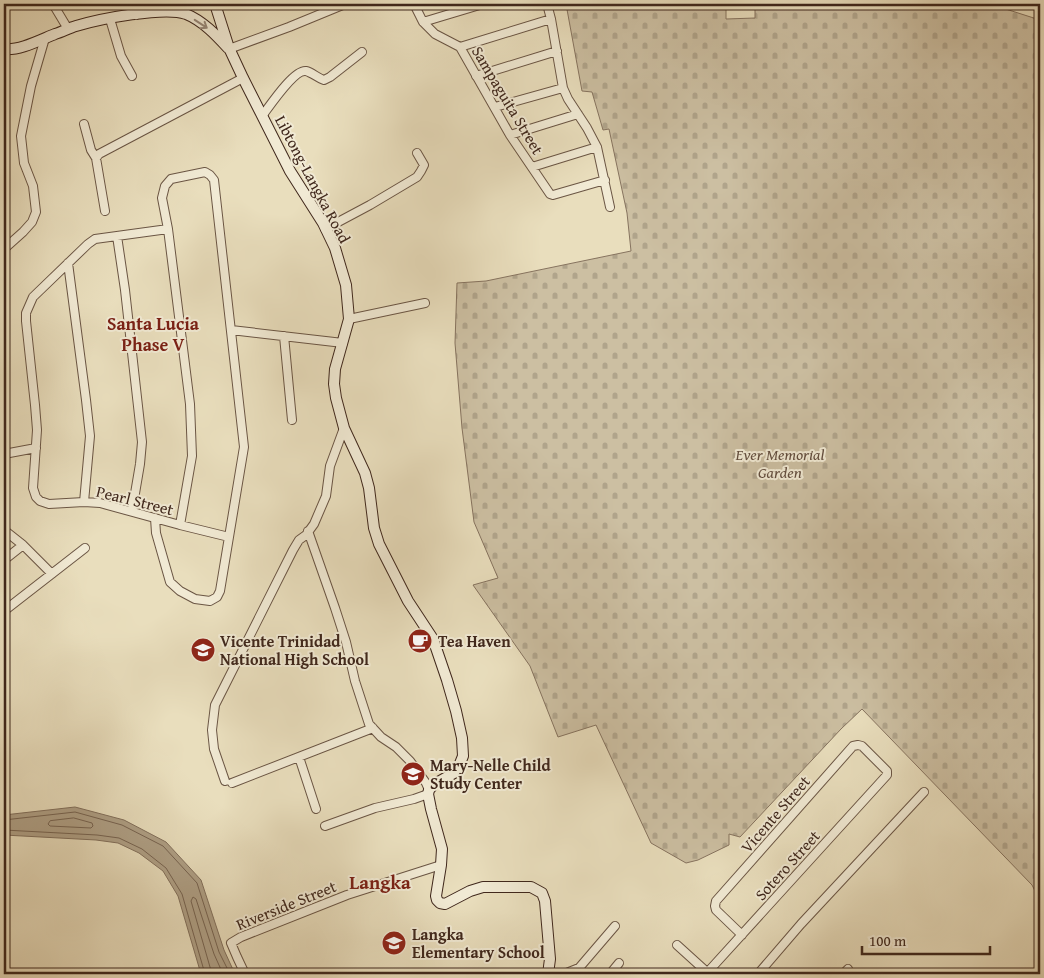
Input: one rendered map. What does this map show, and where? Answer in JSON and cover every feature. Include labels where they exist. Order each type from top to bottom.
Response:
[{"type":"main road","points":[[215,4],[229,49]]},
{"type":"main road","points":[[4,49],[10,50],[26,46],[76,26],[136,14],[175,11],[187,14],[209,29],[229,49]]},
{"type":"main road","name":"Libtong-Langka Road","points":[[229,49],[290,172],[336,248],[346,285],[349,319],[335,369],[334,384],[336,398],[344,428],[365,473],[369,488],[374,528],[379,544],[408,601],[433,639],[447,680],[462,738],[463,756],[459,766],[454,773],[433,785],[429,792]]},
{"type":"main road","points":[[429,792],[431,809],[442,849],[437,900],[440,903],[448,902],[483,887],[531,887],[542,893],[545,901],[550,959],[548,974]]},
{"type":"street","points":[[53,4],[68,29]]},
{"type":"street","points":[[131,4],[136,14]]},
{"type":"street","points":[[229,49],[345,4]]},
{"type":"street","name":"Sampaguita Street","points":[[414,4],[423,22],[435,34],[460,47],[510,135],[548,192],[553,195],[605,180]]},
{"type":"street","points":[[423,22],[483,4]]},
{"type":"street","points":[[547,4],[563,88],[568,100],[597,147],[610,207]]},
{"type":"street","points":[[110,19],[121,56],[132,76]]},
{"type":"street","points":[[460,47],[551,19]]},
{"type":"street","points":[[4,249],[32,222],[36,212],[33,186],[24,163],[21,136],[31,86],[45,38]]},
{"type":"street","points":[[476,76],[557,51]]},
{"type":"street","points":[[262,116],[274,99],[296,75],[306,71],[324,80],[362,52]]},
{"type":"street","points":[[96,158],[100,154],[243,78]]},
{"type":"street","points":[[495,107],[563,88]]},
{"type":"street","points":[[510,135],[578,114]]},
{"type":"street","points":[[84,124],[91,150],[96,158],[105,211]]},
{"type":"street","points":[[532,167],[597,147]]},
{"type":"street","points":[[325,228],[370,205],[417,177],[424,165],[417,153]]},
{"type":"street","points":[[155,518],[156,533],[170,582],[180,591],[195,599],[210,601],[217,597],[220,590],[244,447],[214,180],[205,172],[171,179],[165,186],[162,198],[168,229],[190,404],[192,456],[180,526]]},
{"type":"street","name":"Pearl Street","points":[[168,229],[95,239],[33,297],[26,313],[26,332],[37,430],[33,488],[36,497],[40,501],[49,504],[100,503],[180,526],[229,537]]},
{"type":"street","points":[[117,236],[142,442],[132,511]]},
{"type":"street","points":[[68,263],[90,436],[84,502]]},
{"type":"street","points":[[349,319],[425,303]]},
{"type":"street","points":[[231,330],[343,343]]},
{"type":"street","points":[[284,336],[292,420]]},
{"type":"street","points":[[344,428],[330,466],[326,496],[314,524],[299,540],[293,550],[215,705],[212,730],[214,748],[229,782],[373,728]]},
{"type":"street","points":[[4,454],[36,448]]},
{"type":"street","points":[[4,530],[23,545],[52,574]]},
{"type":"street","points":[[308,531],[346,642],[355,681],[369,724],[410,761],[426,783],[429,792],[414,799],[375,808],[325,826]]},
{"type":"street","points":[[4,560],[23,545]]},
{"type":"street","points":[[4,611],[85,548]]},
{"type":"street","name":"Vicente Street","points":[[742,935],[716,910],[716,901],[853,746],[862,746],[887,773]]},
{"type":"street","points":[[299,757],[316,809]]},
{"type":"street","name":"Sotero Street","points":[[708,974],[887,773]]},
{"type":"street","points":[[758,974],[801,924],[924,792]]},
{"type":"street","name":"Riverside Street","points":[[245,974],[231,943],[241,937],[347,895],[441,864]]},
{"type":"street","points":[[564,974],[579,968],[615,926]]},
{"type":"street","points":[[678,945],[708,974]]},
{"type":"street","points":[[610,974],[620,964]]},
{"type":"green space","name":"Ever Memorial Garden","points":[[566,4],[726,4],[726,19],[755,18],[755,4],[990,4],[1040,20],[1040,901],[1032,885],[862,709],[740,837],[729,834],[729,845],[698,860],[686,863],[651,843],[596,725],[558,737],[530,666],[473,585],[498,578],[474,522],[462,428],[455,343],[457,283],[486,281],[631,251],[627,213],[609,129],[603,130],[592,92],[582,91]]},
{"type":"water","points":[[75,807],[124,820],[166,842],[201,880],[224,950],[235,974],[201,974],[178,896],[163,871],[139,853],[118,843],[96,840],[4,835],[4,815]]},
{"type":"place","name":"Tea Haven","points":[[420,641]]},
{"type":"place","name":"Vicente Trinidad National High School","points":[[203,650]]},
{"type":"place","name":"Mary-Nelle Child Study Center","points":[[413,774]]},
{"type":"place","name":"Langka Elementary School","points":[[394,943]]},
{"type":"district","name":"Santa Lucia Phase V","points":[[153,334]]},
{"type":"district","name":"Langka","points":[[380,882]]}]
